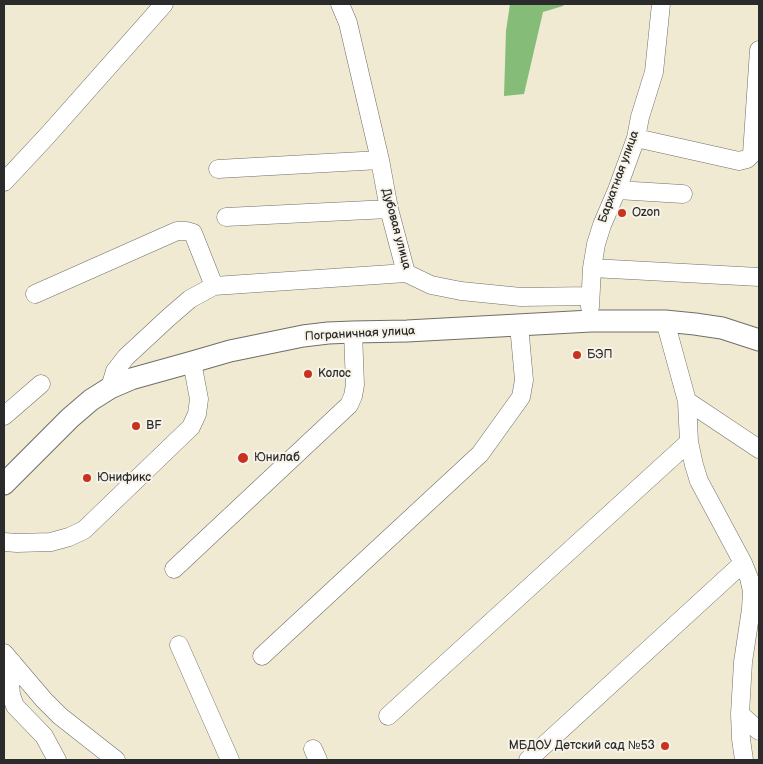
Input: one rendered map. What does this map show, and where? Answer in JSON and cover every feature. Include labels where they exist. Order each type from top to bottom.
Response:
[{"type":"main road","name":"Пограничная улица","points":[[4,484],[70,418],[91,400],[110,388],[131,379],[230,351],[304,336],[328,333],[408,331],[591,321],[695,324],[722,328],[759,340]]},
{"type":"street","points":[[4,182],[164,4]]},
{"type":"street","name":"Дубовая улица","points":[[340,4],[348,23],[380,160],[389,209],[406,273],[431,285],[461,291],[521,297],[590,296]]},
{"type":"street","name":"Бархатная улица","points":[[591,321],[590,296],[596,244],[636,138],[640,117],[654,72],[661,4]]},
{"type":"street","points":[[636,138],[739,161],[747,159],[752,154],[759,50]]},
{"type":"street","points":[[218,169],[380,160]]},
{"type":"street","points":[[617,190],[683,194]]},
{"type":"street","points":[[226,217],[389,209]]},
{"type":"street","points":[[35,294],[177,231],[192,233],[214,286]]},
{"type":"street","points":[[592,268],[759,278]]},
{"type":"street","points":[[110,388],[115,371],[126,357],[190,299],[214,286],[406,273]]},
{"type":"street","points":[[665,322],[687,401],[689,442],[699,480],[744,563],[752,591],[755,610],[743,662],[740,714],[744,760]]},
{"type":"street","points":[[262,656],[480,454],[521,396],[524,380],[519,325]]},
{"type":"street","points":[[174,569],[349,405],[355,385],[352,332]]},
{"type":"street","points":[[4,542],[17,544],[51,542],[84,530],[191,427],[197,414],[199,399],[192,362]]},
{"type":"street","points":[[4,416],[41,384]]},
{"type":"street","points":[[687,401],[759,449]]},
{"type":"street","points":[[388,716],[689,442]]},
{"type":"street","points":[[528,760],[744,563]]},
{"type":"street","points":[[179,645],[230,760]]},
{"type":"street","points":[[8,658],[11,695],[15,706],[44,736],[57,760]]},
{"type":"street","points":[[8,658],[60,716],[116,760]]},
{"type":"street","points":[[740,714],[759,731]]},
{"type":"green space","points":[[510,4],[564,4],[563,6],[543,12],[524,94],[504,96],[506,31]]},
{"type":"place","name":"Ozon","points":[[622,213]]},
{"type":"place","name":"БЭП","points":[[577,355]]},
{"type":"place","name":"Колос","points":[[308,374]]},
{"type":"place","name":"BF","points":[[136,426]]},
{"type":"place","name":"Юнилаб","points":[[243,458]]},
{"type":"place","name":"Юнификс","points":[[87,478]]},
{"type":"place","name":"МБДОУ Детский сад №53","points":[[665,746]]}]
